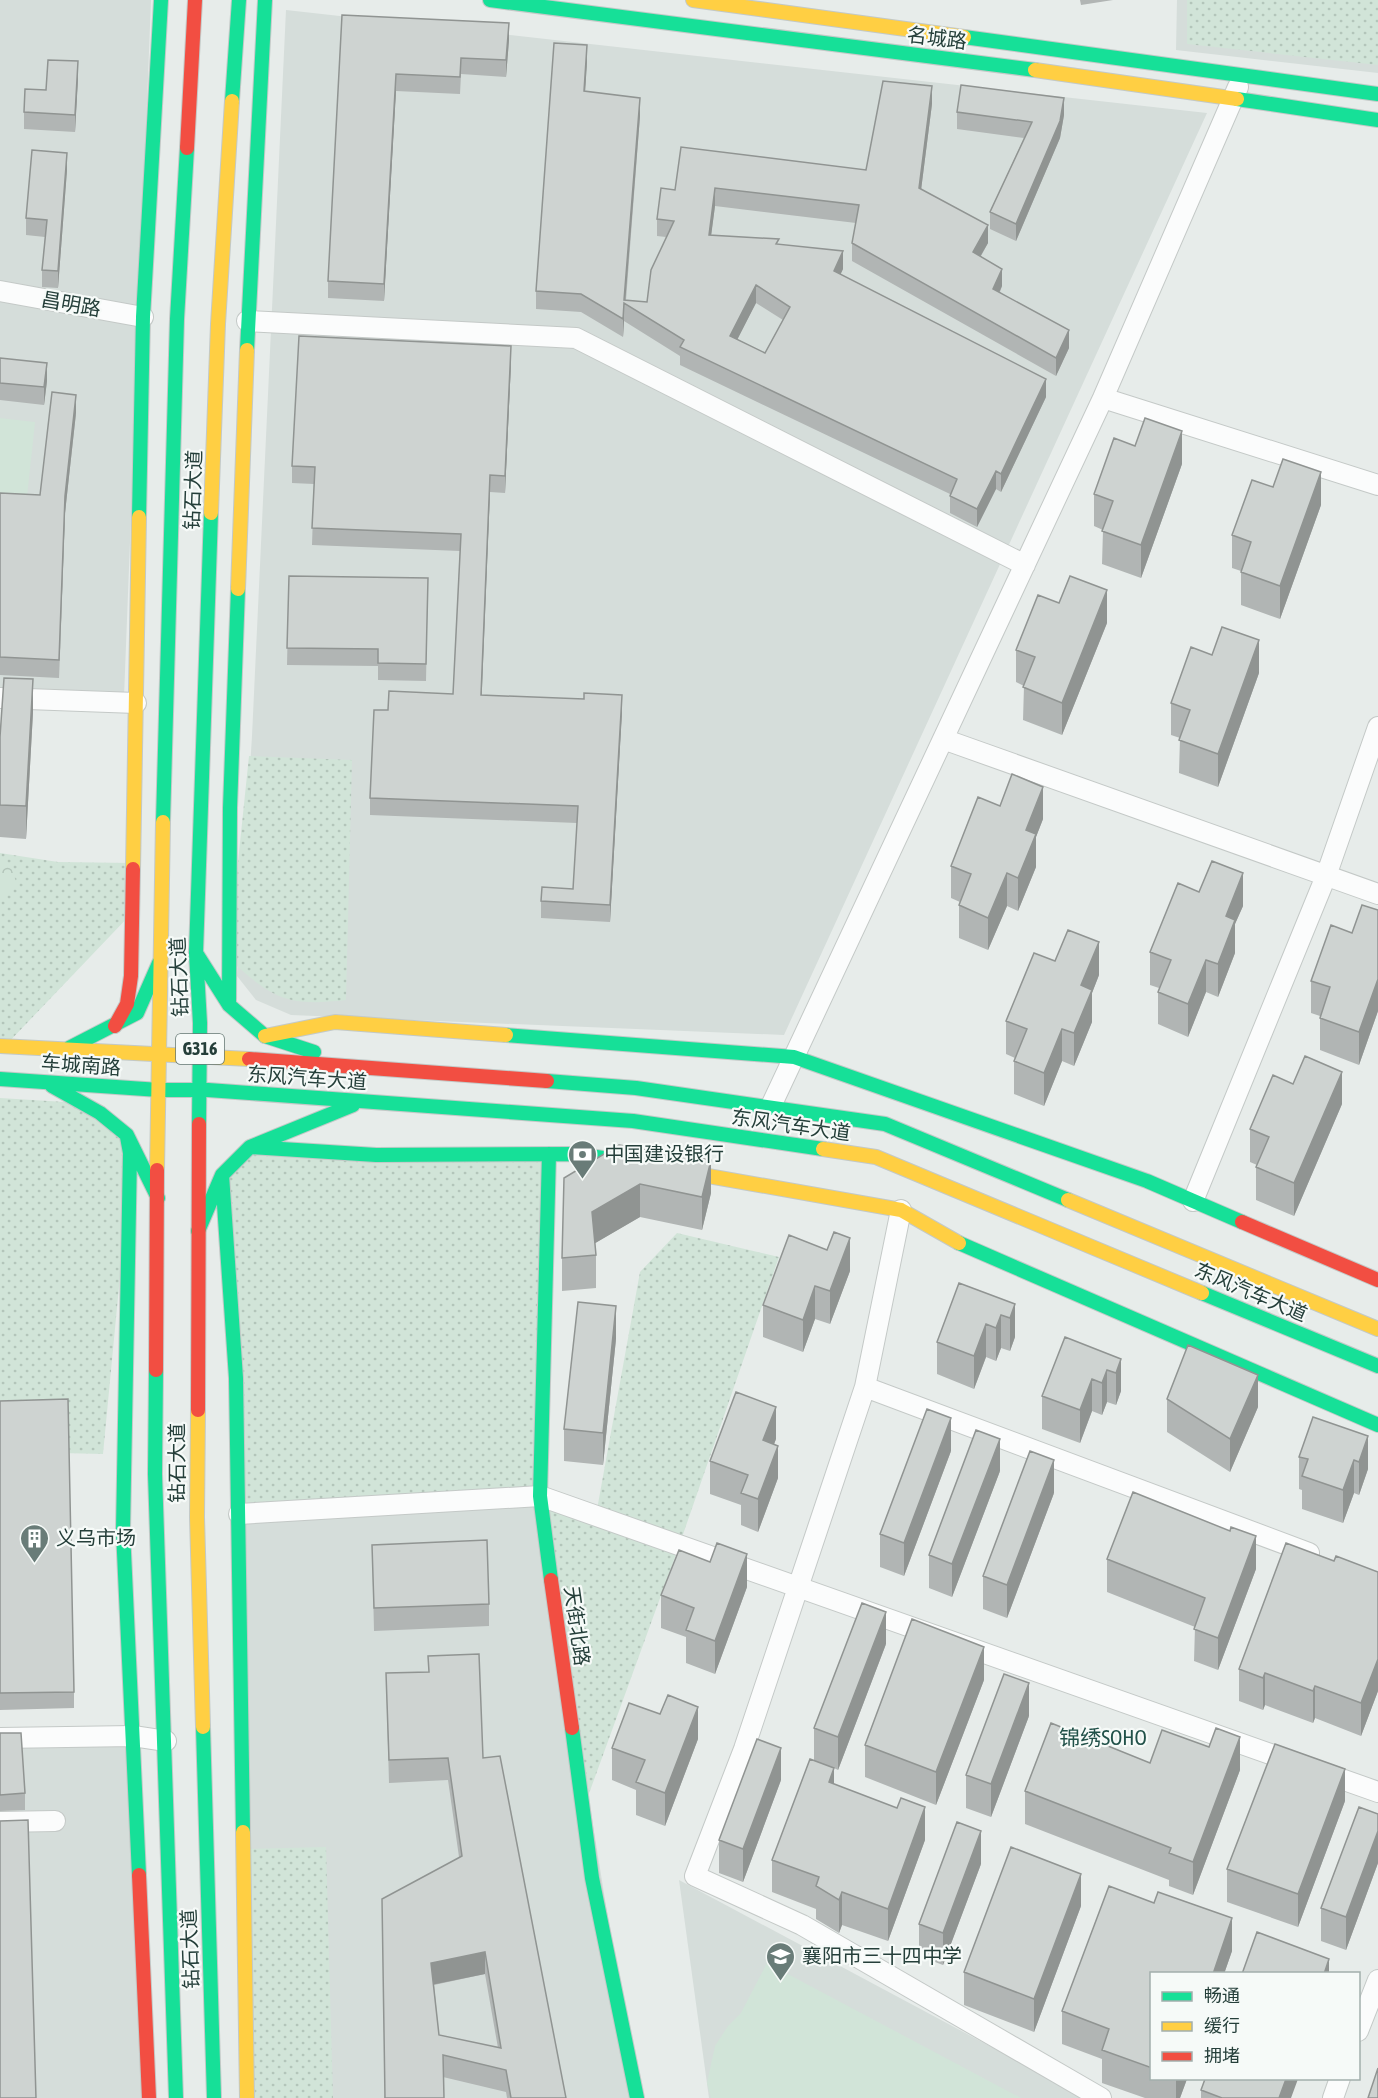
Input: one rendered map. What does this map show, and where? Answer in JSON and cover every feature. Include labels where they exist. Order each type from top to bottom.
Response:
[{"type":"main road","points":[[114,1027],[127,1004],[131,976],[136,703],[160,318],[161,0]]},
{"type":"main road","name":"钻石大道","points":[[176,2098],[166,1741],[155,1464],[159,1090],[160,318],[195,0]]},
{"type":"main road","name":"钻石大道","points":[[214,2098],[226,1926],[206,1675],[197,1235],[200,1057],[196,952],[204,714],[233,322],[239,0]]},
{"type":"main road","points":[[229,1005],[228,870],[238,586],[233,322],[264,0]]},
{"type":"main road","name":"名城路","points":[[490,0],[1132,83],[1378,120]]},
{"type":"main road","name":"名城路","points":[[693,0],[1378,94]]},
{"type":"main road","points":[[204,714],[238,586]]},
{"type":"main road","points":[[196,952],[229,1005],[265,1036],[358,1067]]},
{"type":"main road","points":[[67,1049],[114,1027],[137,1013],[159,963]]},
{"type":"main road","points":[[265,1036],[335,1022],[794,1057],[1147,1181],[1378,1280]]},
{"type":"main road","name":"车城南路","points":[[0,1046],[159,1055]]},
{"type":"main road","name":"东风汽车大道","points":[[159,1055],[636,1088],[885,1124],[1378,1329]]},
{"type":"main road","name":"车城南路","points":[[0,1079],[159,1090]]},
{"type":"main road","points":[[44,1081],[100,1113],[127,1135],[158,1198]]},
{"type":"main road","name":"东风汽车大道","points":[[159,1090],[199,1089],[633,1121],[876,1157],[1378,1366]]},
{"type":"main road","points":[[197,1235],[222,1175],[250,1147],[277,1134],[363,1101]]},
{"type":"main road","points":[[127,1135],[130,1153],[123,1509],[149,2098]]},
{"type":"main road","points":[[250,1147],[376,1155],[588,1155],[901,1210],[976,1252],[1378,1425]]},
{"type":"main road","name":"天街北路","points":[[549,1154],[540,1496],[592,1878],[637,2098]]},
{"type":"main road","points":[[222,1175],[236,1378],[234,1514],[236,1676],[226,1926],[247,2098]]},
{"type":"main road","points":[[123,1509],[155,1464]]},
{"type":"street","points":[[771,1108],[1103,398],[1244,74]]},
{"type":"street","name":"昌明路","points":[[0,291],[160,318]]},
{"type":"street","points":[[233,322],[576,338],[1025,565]]},
{"type":"street","points":[[1103,398],[1378,485]]},
{"type":"street","points":[[0,698],[136,703]]},
{"type":"street","points":[[1193,1200],[1326,876],[1378,727]]},
{"type":"street","points":[[944,739],[1378,894]]},
{"type":"street","points":[[901,1210],[865,1387],[744,1749],[695,1876],[802,1925],[1101,2098]]},
{"type":"street","points":[[865,1387],[1327,1560]]},
{"type":"street","points":[[234,1514],[540,1496],[1378,1792]]},
{"type":"street","points":[[0,1738],[133,1736],[166,1741]]},
{"type":"street","points":[[0,1822],[55,1821]]},
{"type":"street","points":[[1360,2028],[1378,1980]]},
{"type":"street","points":[[1333,2098],[1340,2080]]},
{"type":"shaded area","points":[[0,0],[151,0],[124,697],[0,691]]},
{"type":"shaded area","points":[[1177,0],[1378,0],[1378,73],[1176,50]]},
{"type":"shaded area","points":[[286,10],[1207,113],[784,1035],[291,1015],[256,1000],[237,976],[252,736]]},
{"type":"shaded area","points":[[540,1496],[637,2098],[249,2098],[239,1514]]},
{"type":"shaded area","points":[[133,1736],[149,2098],[0,2098],[0,1738]]},
{"type":"shaded area","name":"襄阳市三十四中学","points":[[679,1880],[1087,2098],[709,2098]]},
{"type":"green space","points":[[1187,0],[1378,0],[1378,65],[1187,44]]},
{"type":"green space","points":[[0,418],[35,422],[27,497],[0,494]]},
{"type":"green space","points":[[249,756],[352,760],[346,1000],[308,1002],[281,997],[256,982],[228,958]]},
{"type":"green space","points":[[0,853],[58,862],[133,863],[132,913],[5,1046],[0,1046]]},
{"type":"green space","points":[[0,861],[11,866],[17,885],[1,896]]},
{"type":"green space","points":[[0,1098],[81,1103],[127,1135],[129,1182],[103,1454],[61,1453],[0,1421]]},
{"type":"green space","points":[[250,1147],[549,1154],[540,1496],[239,1514],[222,1175]]},
{"type":"green space","points":[[677,1233],[779,1257],[679,1546],[583,1810],[540,1496],[596,1515],[640,1272]]},
{"type":"green space","points":[[326,1847],[333,2098],[248,2098],[243,1849]]},
{"type":"green space","points":[[767,1963],[1021,2098],[711,2098],[707,2083],[715,2046],[728,2026],[741,2013]]},
{"type":"building","points":[[342,15],[509,23],[506,60],[461,58],[460,77],[396,74],[384,284],[328,281]]},
{"type":"building","points":[[554,43],[587,45],[584,91],[640,98],[624,300],[647,302],[651,270],[674,221],[657,219],[661,188],[675,190],[681,147],[866,170],[883,81],[932,86],[919,188],[988,225],[973,252],[1002,269],[993,289],[1069,330],[1056,358],[852,243],[859,205],[715,188],[709,235],[779,239],[776,244],[843,251],[834,271],[1046,379],[1001,474],[996,471],[977,509],[950,496],[957,479],[680,347],[684,340],[624,303],[623,319],[581,294],[536,291]],"holes":[[[756,285],[790,307],[765,353],[730,336]]]},
{"type":"building","points":[[48,60],[78,61],[75,115],[24,112],[25,89],[46,90]]},
{"type":"building","points":[[961,85],[1064,98],[1060,121],[1016,224],[990,212],[1032,122],[957,112]]},
{"type":"building","points":[[32,150],[67,153],[58,271],[42,270],[47,220],[26,218]]},
{"type":"building","points":[[299,336],[511,346],[505,476],[490,475],[481,695],[584,699],[584,693],[622,695],[610,905],[541,901],[542,887],[573,889],[578,806],[370,798],[374,710],[388,710],[389,691],[453,694],[461,534],[312,528],[315,467],[292,466]]},
{"type":"building","points":[[0,358],[47,363],[44,387],[0,383]]},
{"type":"building","points":[[52,392],[76,395],[65,496],[59,660],[0,657],[0,493],[40,495]]},
{"type":"building","points":[[1145,418],[1182,431],[1141,545],[1102,531],[1113,501],[1094,494],[1114,438],[1135,446]]},
{"type":"building","points":[[1283,459],[1321,472],[1280,586],[1241,572],[1251,542],[1232,535],[1252,480],[1273,487]]},
{"type":"building","points":[[289,576],[428,578],[426,664],[378,663],[378,649],[287,648]]},
{"type":"building","points":[[1070,576],[1107,590],[1062,703],[1023,687],[1035,657],[1016,650],[1038,595],[1059,603]]},
{"type":"building","points":[[1222,627],[1259,640],[1218,754],[1179,740],[1190,710],[1171,703],[1191,647],[1212,655]]},
{"type":"building","points":[[4,678],[33,679],[26,806],[0,805],[0,737]]},
{"type":"building","points":[[1012,774],[1043,787],[1026,830],[1036,834],[1018,878],[1007,873],[988,918],[959,905],[971,874],[951,866],[978,797],[1000,806]]},
{"type":"building","points":[[1212,861],[1243,873],[1226,916],[1235,920],[1218,964],[1206,960],[1188,1004],[1158,992],[1171,960],[1150,952],[1178,883],[1199,892]]},
{"type":"building","points":[[1362,905],[1378,910],[1378,979],[1359,1032],[1320,1018],[1330,987],[1311,981],[1331,925],[1352,933]]},
{"type":"building","points":[[1068,930],[1099,942],[1081,985],[1092,990],[1074,1033],[1062,1029],[1044,1073],[1014,1061],[1027,1029],[1006,1021],[1034,953],[1055,961]]},
{"type":"building","points":[[1305,1056],[1342,1072],[1294,1183],[1256,1167],[1269,1137],[1250,1129],[1273,1075],[1293,1084]]},
{"type":"building","points":[[619,1145],[711,1160],[702,1197],[640,1184],[592,1212],[596,1255],[562,1258],[564,1178]]},
{"type":"building","points":[[834,1232],[850,1238],[830,1291],[815,1286],[803,1320],[763,1305],[789,1235],[827,1250]]},
{"type":"building","points":[[959,1283],[1015,1304],[1010,1318],[1001,1315],[996,1328],[986,1324],[974,1356],[937,1342]]},
{"type":"building","points":[[578,1302],[616,1306],[603,1433],[564,1429]]},
{"type":"building","points":[[1065,1337],[1121,1359],[1116,1373],[1107,1370],[1102,1383],[1092,1379],[1080,1410],[1042,1396]]},
{"type":"building","points":[[1188,1345],[1258,1375],[1230,1439],[1167,1399]]},
{"type":"building","points":[[736,1392],[776,1407],[763,1440],[778,1446],[758,1499],[741,1493],[748,1475],[710,1461]]},
{"type":"building","name":"义乌市场","points":[[68,1399],[74,1692],[0,1693],[0,1401]]},
{"type":"building","points":[[927,1409],[951,1418],[904,1543],[880,1534]]},
{"type":"building","points":[[1313,1417],[1368,1436],[1359,1462],[1354,1460],[1343,1490],[1302,1476],[1308,1459],[1299,1457]]},
{"type":"building","points":[[976,1430],[1000,1439],[952,1564],[929,1555]]},
{"type":"building","points":[[1030,1451],[1054,1460],[1007,1585],[983,1576]]},
{"type":"building","points":[[1133,1492],[1230,1531],[1231,1527],[1256,1536],[1218,1638],[1194,1629],[1205,1598],[1107,1559]]},
{"type":"building","points":[[487,1540],[489,1604],[374,1608],[372,1545]]},
{"type":"building","points":[[717,1543],[747,1554],[715,1641],[686,1630],[694,1608],[661,1595],[679,1550],[710,1562]]},
{"type":"building","points":[[1286,1543],[1334,1561],[1336,1556],[1378,1572],[1378,1659],[1361,1703],[1315,1686],[1313,1691],[1265,1673],[1263,1678],[1239,1669]]},
{"type":"building","points":[[862,1603],[886,1612],[838,1737],[814,1728]]},
{"type":"building","points":[[912,1619],[984,1647],[936,1772],[865,1745]]},
{"type":"building","points":[[479,1654],[483,1758],[500,1756],[566,2098],[511,2098],[506,2070],[443,2055],[444,2098],[385,2098],[382,1899],[462,1856],[448,1758],[389,1760],[386,1673],[429,1672],[428,1656]],"holes":[[[485,1952],[501,2048],[439,2035],[431,1963]]]},
{"type":"building","points":[[1004,1674],[1029,1683],[991,1784],[966,1775]]},
{"type":"building","points":[[668,1695],[698,1707],[665,1793],[636,1782],[645,1760],[612,1748],[629,1703],[660,1714]]},
{"type":"building","points":[[1051,1723],[1150,1763],[1162,1730],[1209,1747],[1216,1728],[1240,1737],[1193,1862],[1169,1853],[1171,1848],[1025,1791]]},
{"type":"building","points":[[0,1733],[21,1733],[25,1793],[0,1795]]},
{"type":"building","points":[[757,1739],[781,1748],[743,1849],[719,1840]]},
{"type":"building","points":[[1275,1744],[1345,1769],[1298,1894],[1227,1869]]},
{"type":"building","points":[[810,1759],[834,1768],[829,1782],[897,1808],[901,1798],[925,1807],[888,1909],[842,1892],[839,1900],[816,1886],[819,1877],[772,1860]]},
{"type":"building","points":[[1359,1807],[1378,1814],[1378,1831],[1346,1917],[1321,1908]]},
{"type":"building","points":[[28,1820],[36,2098],[0,2098],[0,1821]]},
{"type":"building","points":[[957,1822],[981,1831],[943,1933],[919,1924]]},
{"type":"building","points":[[1011,1847],[1081,1874],[1034,1999],[964,1972]]},
{"type":"building","points":[[1109,1886],[1154,1903],[1158,1892],[1232,1918],[1214,1972],[1150,1972],[1150,2067],[1102,2050],[1109,2029],[1062,2011]]},
{"type":"building","points":[[1257,1932],[1329,1959],[1325,1972],[1243,1972]]},
{"type":"building","points":[[1378,2068],[1378,2098],[1368,2098]]},
{"type":"building","points":[[1205,2080],[1286,2080],[1279,2098],[1222,2098],[1201,2090]]},
{"type":"traffic: fast","points":[[139,517],[143,317],[161,0]]},
{"type":"traffic: fast","points":[[232,101],[239,0]]},
{"type":"traffic: fast","points":[[247,350],[265,0]]},
{"type":"traffic: fast","points":[[490,0],[1035,70]]},
{"type":"traffic: fast","points":[[964,37],[1378,94]]},
{"type":"traffic: fast","points":[[1237,99],[1378,120]]},
{"type":"traffic: fast","points":[[163,822],[177,319],[187,148]]},
{"type":"traffic: fast","points":[[199,1124],[200,1023],[196,953],[211,513]]},
{"type":"traffic: fast","points":[[229,1005],[230,808],[238,589]]},
{"type":"traffic: fast","points":[[196,953],[229,1005],[265,1036],[314,1052]]},
{"type":"traffic: fast","points":[[69,1048],[137,1013],[159,963]]},
{"type":"traffic: fast","points":[[506,1035],[794,1057],[1147,1181],[1242,1222]]},
{"type":"traffic: fast","points":[[0,1079],[159,1090],[208,1090],[633,1121],[823,1149]]},
{"type":"traffic: fast","points":[[547,1081],[636,1088],[885,1124],[1068,1200]]},
{"type":"traffic: fast","points":[[52,1086],[100,1113],[127,1135],[158,1198]]},
{"type":"traffic: fast","points":[[198,1231],[222,1175],[250,1147],[353,1105]]},
{"type":"traffic: fast","points":[[127,1137],[130,1153],[123,1531],[139,1875]]},
{"type":"traffic: fast","points":[[250,1147],[376,1155],[577,1154],[629,1162]]},
{"type":"traffic: fast","points":[[549,1154],[540,1496],[551,1580]]},
{"type":"traffic: fast","points":[[222,1175],[236,1378],[243,1832]]},
{"type":"traffic: fast","points":[[959,1243],[1378,1425]]},
{"type":"traffic: fast","points":[[1202,1293],[1378,1366]]},
{"type":"traffic: fast","points":[[156,1370],[155,1474],[176,2098]]},
{"type":"traffic: fast","points":[[203,1727],[214,2098]]},
{"type":"traffic: fast","points":[[572,1728],[592,1878],[637,2098]]},
{"type":"traffic: slow","points":[[693,0],[964,37]]},
{"type":"traffic: slow","points":[[1035,70],[1237,99]]},
{"type":"traffic: slow","points":[[211,513],[218,324],[232,101]]},
{"type":"traffic: slow","points":[[238,589],[247,350]]},
{"type":"traffic: slow","points":[[133,869],[139,517]]},
{"type":"traffic: slow","points":[[157,1170],[163,822]]},
{"type":"traffic: slow","points":[[265,1036],[335,1022],[506,1035]]},
{"type":"traffic: slow","points":[[0,1046],[249,1059]]},
{"type":"traffic: slow","points":[[823,1149],[876,1157],[1202,1293]]},
{"type":"traffic: slow","points":[[629,1162],[901,1210],[959,1243]]},
{"type":"traffic: slow","points":[[1068,1200],[1378,1329]]},
{"type":"traffic: slow","points":[[198,1410],[197,1517],[203,1727]]},
{"type":"traffic: slow","points":[[243,1832],[247,2098]]},
{"type":"traffic: jam","points":[[187,148],[195,0]]},
{"type":"traffic: jam","points":[[115,1026],[127,1004],[131,976],[133,869]]},
{"type":"traffic: jam","points":[[249,1059],[547,1081]]},
{"type":"traffic: jam","points":[[198,1410],[199,1124]]},
{"type":"traffic: jam","points":[[156,1370],[157,1170]]},
{"type":"traffic: jam","points":[[1242,1222],[1378,1280]]},
{"type":"traffic: jam","points":[[551,1580],[572,1728]]},
{"type":"traffic: jam","points":[[139,1875],[149,2098]]},
{"type":"place","name":"中国建设银行","points":[[583,1180]]},
{"type":"place","name":"义乌市场","points":[[35,1564]]},
{"type":"place","name":"襄阳市三十四中学","points":[[781,1982]]},
{"type":"district","name":"锦绣SOHO","points":[[1103,1738]]}]
